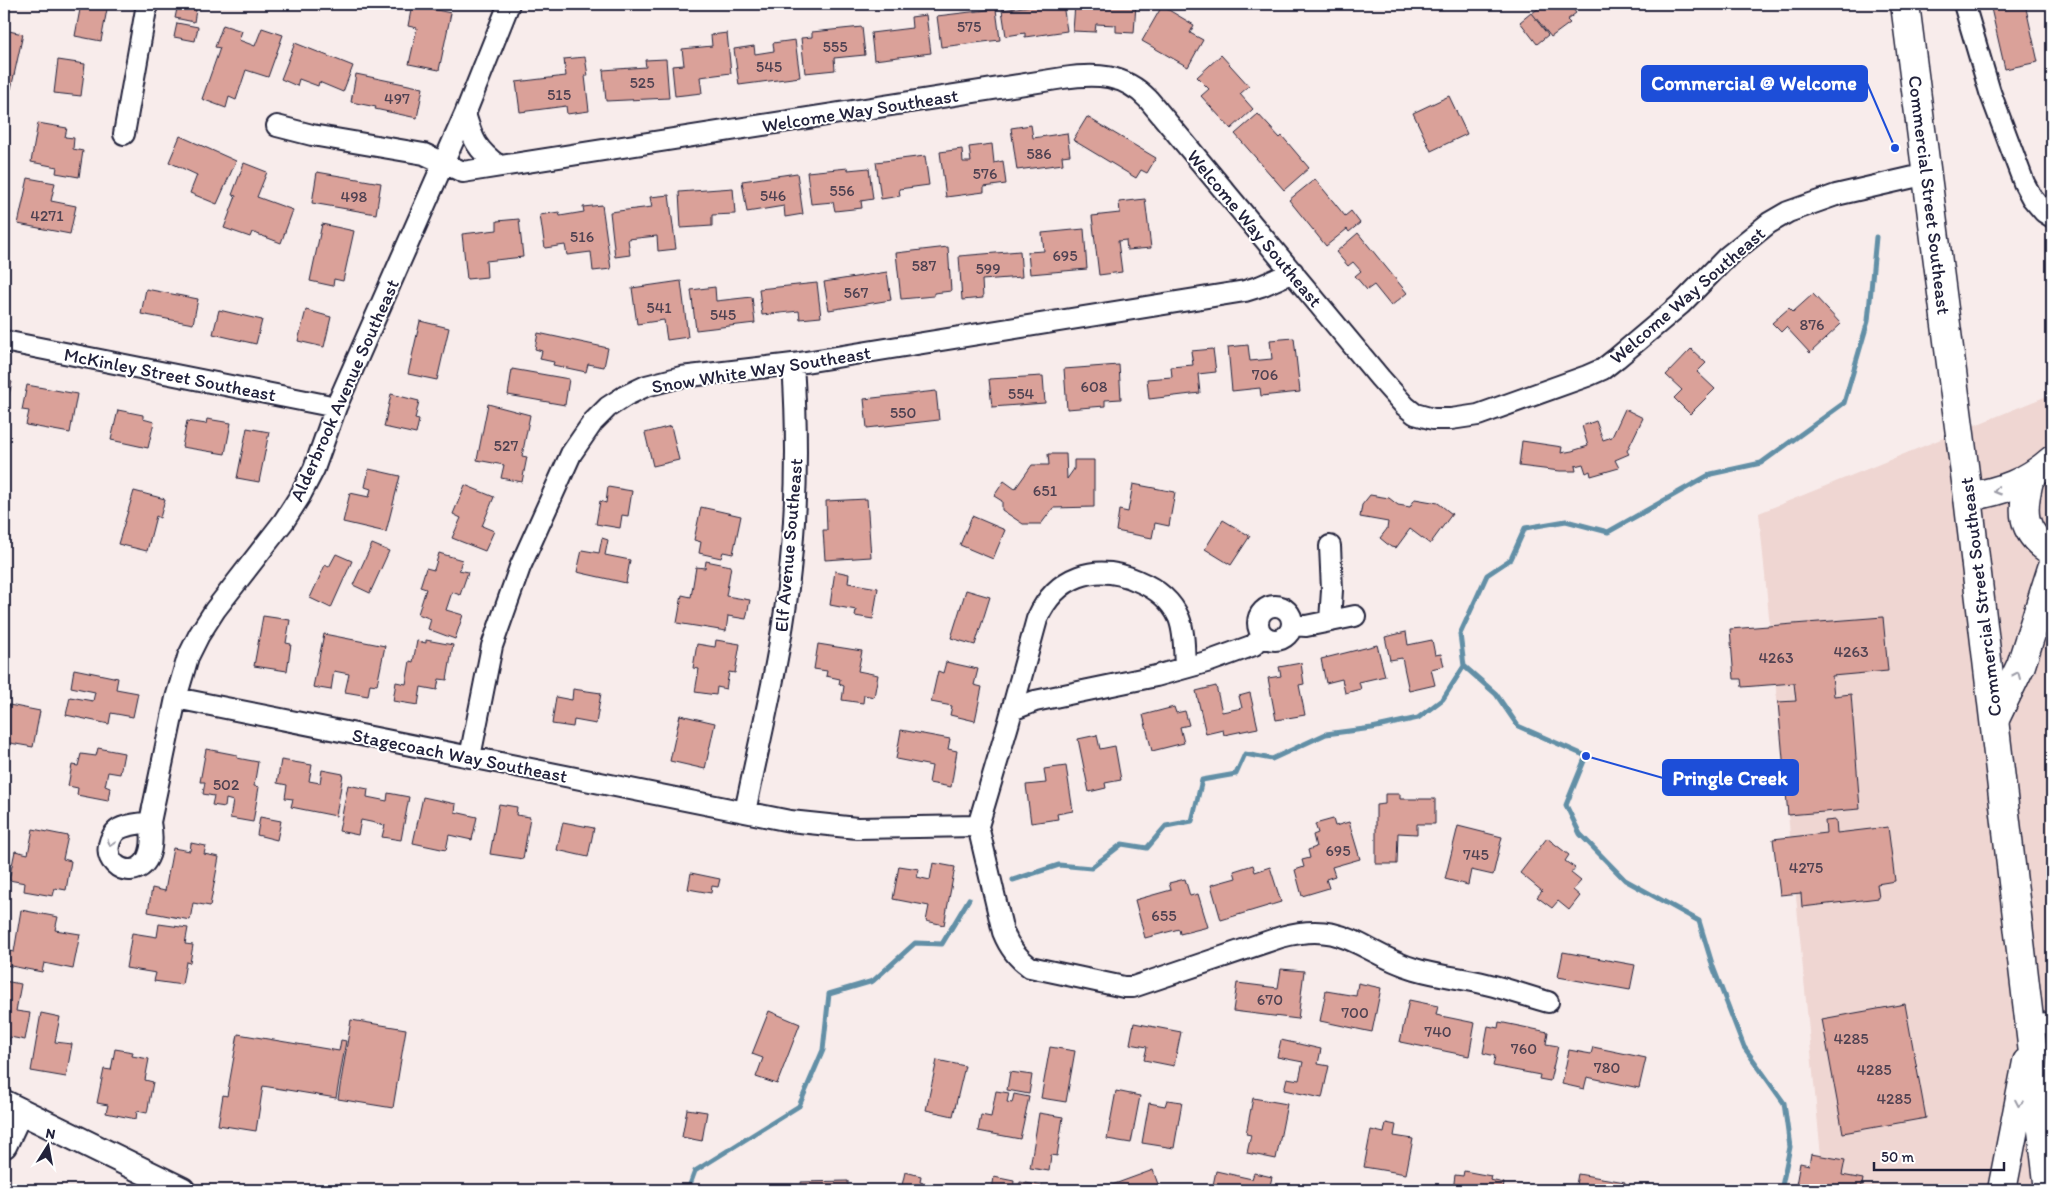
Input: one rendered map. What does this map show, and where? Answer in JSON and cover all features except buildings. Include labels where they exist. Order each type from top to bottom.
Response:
[{"type":"main road","name":"Commercial Street Southeast","points":[[1905,4],[1995,719],[2038,1028],[2049,1190]]},
{"type":"main road","points":[[1968,497],[2000,491],[2030,477],[2052,460]]},
{"type":"main road","points":[[2030,477],[2024,504],[2026,522],[2038,542],[2052,552]]},
{"type":"main road","points":[[1995,719],[2021,665],[2052,568]]},
{"type":"main road","points":[[2002,1190],[2038,1028]]},
{"type":"street","points":[[124,134],[147,4]]},
{"type":"street","name":"Alderbrook Avenue Southeast","points":[[150,822],[176,698],[188,657],[215,610],[284,521],[300,496],[317,460],[336,407],[465,114],[509,4]]},
{"type":"street","points":[[1964,4],[1990,92],[2024,183],[2032,198],[2044,212],[2052,217]]},
{"type":"street","name":"Welcome Way Southeast","points":[[277,126],[312,135],[424,154],[463,172],[1070,77],[1086,75],[1104,76],[1138,88],[1405,406],[1415,414],[1451,419],[1478,415],[1603,369],[1681,304],[1728,256],[1768,223],[1788,212],[1836,195],[1927,174]]},
{"type":"street","points":[[465,114],[476,144],[484,154],[499,166]]},
{"type":"street","name":"Snow White Way Southeast","points":[[470,757],[492,646],[520,567],[571,454],[593,422],[608,407],[646,386],[681,378],[793,364],[1245,291],[1292,272]]},
{"type":"street","name":"McKinley Street Southeast","points":[[4,341],[336,407]]},
{"type":"street","name":"Elf Avenue Southeast","points":[[745,812],[782,628],[788,587],[796,471],[797,424],[793,364]]},
{"type":"street","points":[[1330,546],[1332,590],[1330,622]]},
{"type":"street","points":[[1185,667],[1182,630],[1179,618],[1172,606],[1160,593],[1148,585],[1129,577],[1100,572],[1085,574],[1063,584],[1044,604],[1037,619],[978,826],[1003,932],[1020,961],[1030,967],[1124,987],[1133,987],[1299,932],[1334,933],[1352,939],[1398,964],[1413,969],[1485,984],[1548,1002]]},
{"type":"street","points":[[1275,606],[1286,610],[1290,614],[1292,625],[1287,635],[1278,639],[1267,638],[1263,634],[1260,630],[1258,619],[1261,613],[1275,606]]},
{"type":"street","points":[[1292,625],[1306,626],[1355,616]]},
{"type":"street","points":[[1012,710],[1035,701],[1156,676],[1210,661],[1254,645],[1263,634]]},
{"type":"street","name":"Stagecoach Way Southeast","points":[[176,698],[745,812],[835,827],[978,826]]},
{"type":"street","points":[[4,1145],[12,1107],[182,1190]]},
{"type":"shaded area","points":[[2052,394],[2052,1190],[1841,1190],[1821,1156],[1759,513]]},
{"type":"waterway","points":[[2050,161],[2052,157]]},
{"type":"waterway","points":[[1778,1190],[1782,1186],[1790,1147],[1784,1103],[1744,1047],[1713,967],[1699,921],[1625,880],[1580,834],[1566,805],[1586,756],[1518,726],[1496,694],[1464,666],[1460,634],[1487,575],[1511,559],[1525,528],[1566,521],[1608,532],[1711,474],[1761,463],[1844,403],[1868,321],[1876,237]]},
{"type":"waterway","points":[[1013,880],[1059,865],[1091,868],[1122,844],[1147,848],[1166,826],[1192,821],[1202,780],[1236,774],[1245,754],[1272,759],[1326,734],[1372,728],[1418,718],[1443,699],[1464,666]]},
{"type":"waterway","points":[[688,1190],[695,1171],[799,1106],[823,1050],[829,994],[873,981],[915,943],[942,944],[969,899]]},
{"type":"place","name":"Commercial @ Welcome","points":[[1895,148]]},
{"type":"place","name":"Pringle Creek","points":[[1586,756]]}]
